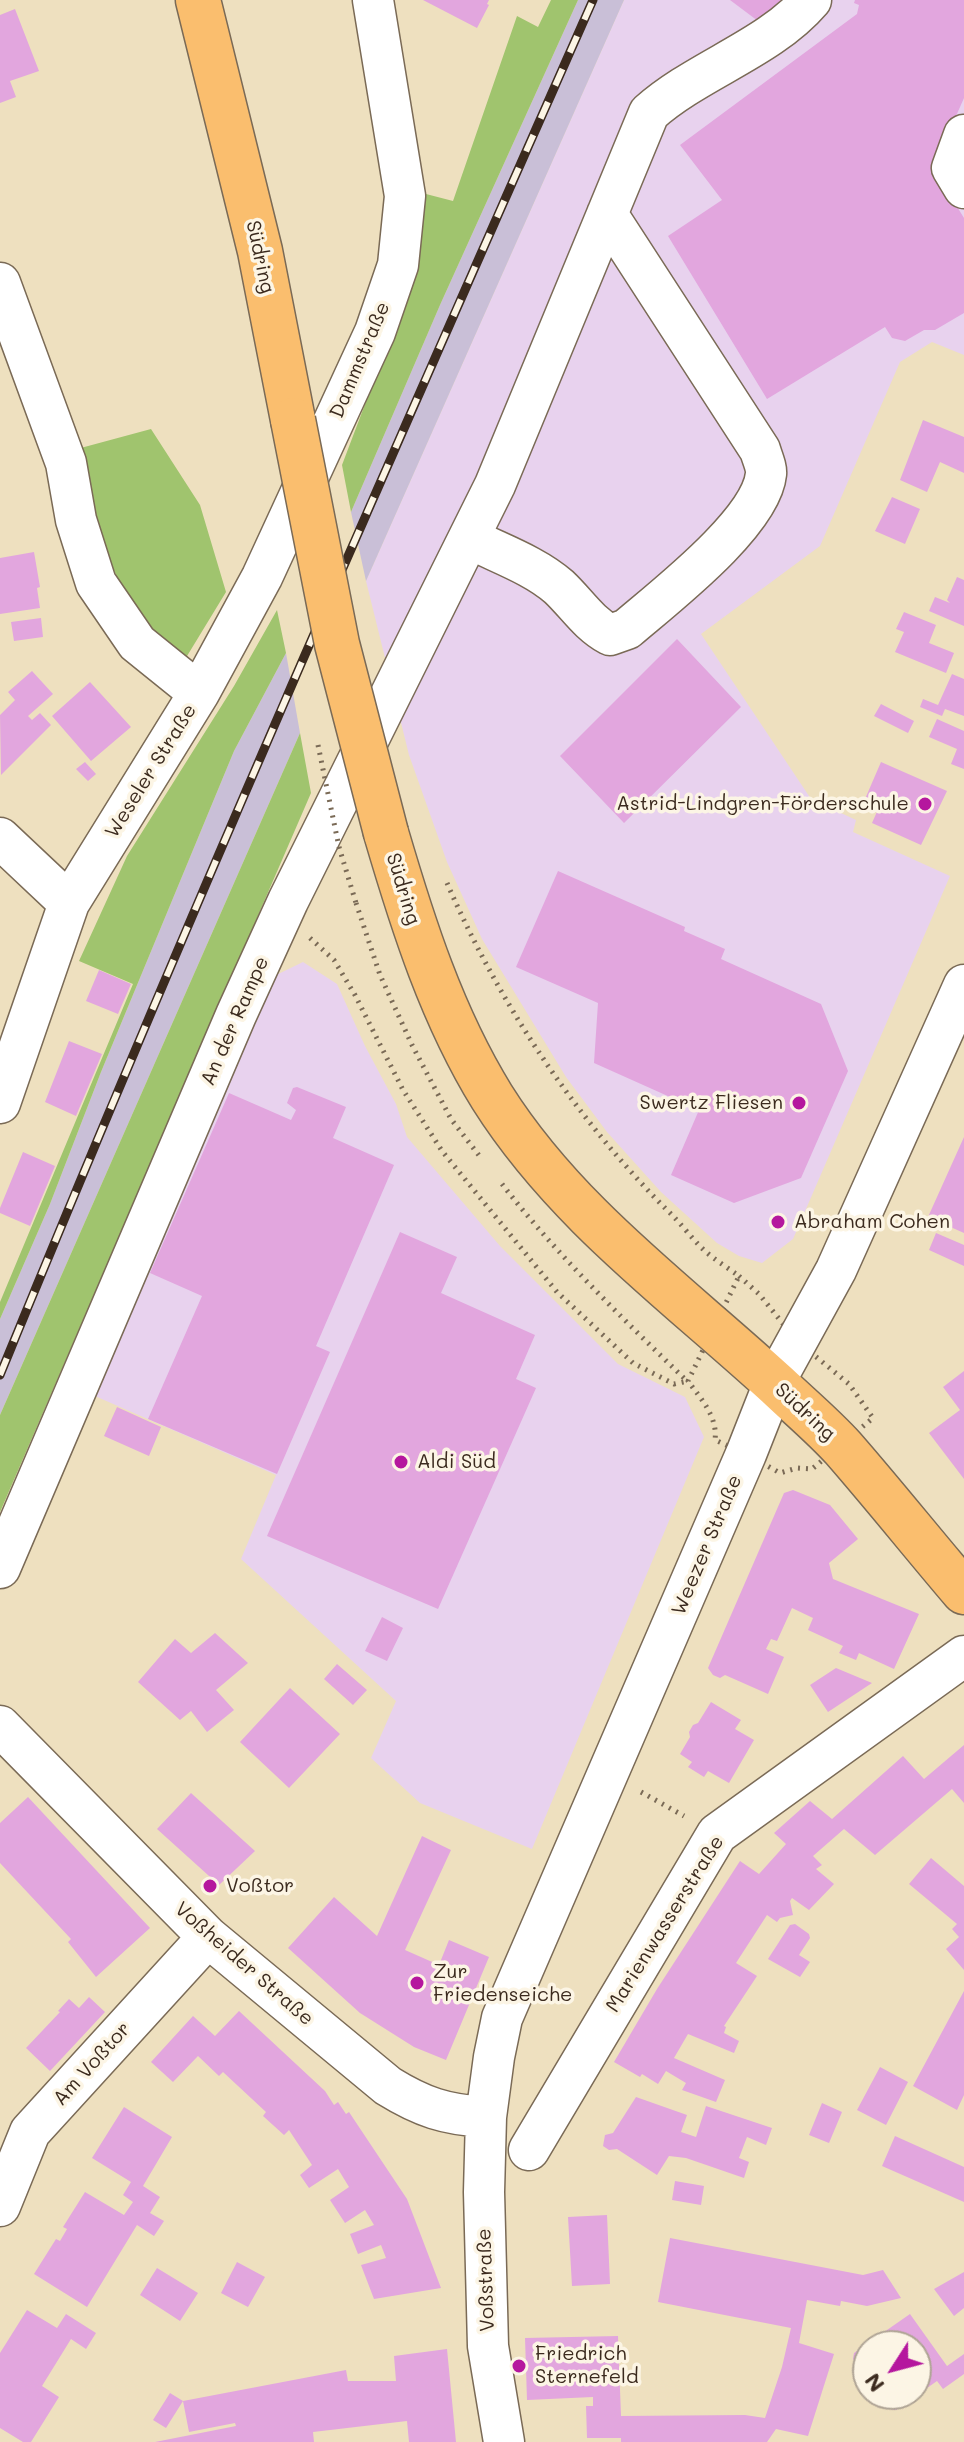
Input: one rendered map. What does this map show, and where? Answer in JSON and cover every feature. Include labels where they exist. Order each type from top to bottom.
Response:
[{"type":"main road","name":"Südring","points":[[198,0],[260,251],[337,644],[386,833],[422,950],[458,1034],[493,1098],[552,1179],[700,1320],[841,1446],[964,1592]]},
{"type":"street","name":"Dammstraße","points":[[199,693],[275,548],[375,332],[398,265],[405,196],[373,0]]},
{"type":"street","name":"An der Rampe","points":[[0,1568],[236,1015],[495,485],[649,113],[665,99],[723,62],[751,48],[798,14],[811,0]]},
{"type":"street","points":[[964,135],[952,168],[964,188]]},
{"type":"street","points":[[469,538],[540,573],[558,587],[594,626],[610,635],[627,629],[715,553],[742,523],[757,496],[766,474],[760,450],[607,214]]},
{"type":"street","name":"Weseler Straße","points":[[0,283],[66,463],[76,520],[96,583],[137,643],[199,693],[69,903],[0,1103]]},
{"type":"street","points":[[0,838],[69,903]]},
{"type":"street","name":"Weezer Straße","points":[[486,2117],[502,2018],[774,1383],[836,1270],[964,985]]},
{"type":"street","name":"Marienwasserstraße","points":[[529,2150],[717,1834],[964,1656]]},
{"type":"street","name":"Voßheider Straße","points":[[0,1726],[208,1937],[388,2086],[416,2103],[455,2116],[486,2117]]},
{"type":"street","name":"Am Voßtor","points":[[0,2206],[30,2132],[208,1937]]},
{"type":"street","name":"Voßstraße","points":[[486,2117],[484,2192],[488,2346],[504,2442]]},
{"type":"path","points":[[441,871],[472,942],[526,1032],[580,1109],[636,1180],[707,1253],[739,1276]]},
{"type":"path","points":[[279,922],[315,941],[334,960],[403,1090],[442,1151],[557,1292],[633,1363],[674,1384],[688,1381],[616,1309]]},
{"type":"path","points":[[609,1774],[717,1834]]},
{"type":"shaded area","points":[[578,0],[624,0],[366,581],[351,512],[440,305]]},
{"type":"shaded area","points":[[624,0],[964,0],[964,355],[932,342],[900,362],[820,546],[701,634],[811,799],[856,820],[853,832],[950,876],[793,1239],[762,1263],[739,1256],[717,1243],[661,1192],[607,1132],[566,1077],[482,939],[447,862],[409,755],[366,581]]},
{"type":"shaded area","points":[[286,653],[300,733],[0,1415],[0,1319],[50,1204],[101,1072],[234,751]]},
{"type":"shaded area","points":[[303,962],[337,984],[396,1104],[407,1137],[500,1246],[618,1364],[685,1397],[704,1437],[532,1849],[420,1803],[371,1758],[396,1701],[241,1559],[276,1475],[88,1393],[270,978]]},
{"type":"green space","points":[[551,0],[578,0],[440,305],[351,512],[342,465],[417,267],[426,194],[453,201],[517,16],[538,27]]},
{"type":"green space","points":[[151,429],[200,505],[226,592],[184,661],[152,632],[124,590],[96,522],[77,449]]},
{"type":"green space","points":[[277,610],[286,653],[234,751],[101,1072],[50,1204],[0,1319],[0,1302],[133,984],[79,961],[127,856],[234,686]]},
{"type":"green space","points":[[300,733],[311,793],[0,1512],[0,1415]]},
{"type":"building","points":[[423,0],[489,0],[489,5],[477,28]]},
{"type":"building","points":[[730,0],[781,0],[762,24]]},
{"type":"building","points":[[855,0],[964,0],[964,98],[933,168],[964,218],[964,313],[935,330],[924,330],[905,341],[892,338],[885,327],[767,399],[668,236],[722,200],[680,145],[857,14],[859,5],[854,3]]},
{"type":"building","points":[[15,9],[39,71],[10,81],[16,97],[0,103],[0,15]]},
{"type":"building","points":[[923,420],[964,437],[964,473],[940,462],[927,492],[900,480]]},
{"type":"building","points":[[892,497],[920,509],[905,544],[875,531]]},
{"type":"building","points":[[34,552],[40,608],[0,614],[0,558]]},
{"type":"building","points":[[957,577],[964,580],[964,626],[929,611],[935,597],[950,603],[947,600]]},
{"type":"building","points":[[904,612],[936,625],[929,643],[954,653],[946,673],[895,652],[904,632],[896,629]]},
{"type":"building","points":[[41,618],[43,637],[14,641],[11,622]]},
{"type":"building","points":[[677,639],[741,707],[624,823],[560,756]]},
{"type":"building","points":[[32,671],[53,694],[28,716],[32,720],[40,713],[51,725],[1,775],[0,715],[15,700],[8,692]]},
{"type":"building","points":[[952,674],[964,679],[964,716],[945,709],[942,716],[920,707],[923,699],[938,705]]},
{"type":"building","points":[[90,682],[131,727],[91,761],[52,716]]},
{"type":"building","points":[[881,704],[914,721],[908,733],[874,716]]},
{"type":"building","points":[[937,719],[964,731],[964,769],[951,764],[957,749],[929,737]]},
{"type":"building","points":[[85,762],[96,774],[88,781],[76,769]]},
{"type":"building","points":[[881,762],[947,791],[921,845],[872,823],[880,805],[865,799]]},
{"type":"building","points":[[558,871],[685,927],[684,931],[725,949],[721,959],[821,1004],[848,1071],[801,1178],[734,1203],[671,1175],[699,1110],[594,1063],[598,1003],[516,967]]},
{"type":"building","points":[[99,970],[131,984],[118,1014],[86,1001]]},
{"type":"building","points":[[69,1041],[102,1054],[76,1116],[45,1102]]},
{"type":"building","points":[[293,1088],[346,1107],[333,1138],[394,1165],[316,1346],[330,1352],[277,1474],[148,1419],[202,1296],[150,1273],[229,1093],[291,1120],[296,1110],[287,1103]]},
{"type":"building","points":[[964,1137],[964,1233],[928,1217]]},
{"type":"building","points":[[23,1152],[55,1166],[30,1226],[0,1213]]},
{"type":"building","name":"Aldi Süd","points":[[400,1232],[457,1257],[441,1293],[535,1335],[516,1379],[536,1388],[438,1609],[267,1536]]},
{"type":"building","points":[[936,1233],[964,1245],[964,1266],[929,1250]]},
{"type":"building","points":[[964,1371],[964,1479],[929,1433],[960,1410],[943,1387]]},
{"type":"building","points":[[117,1407],[161,1427],[149,1456],[104,1436]]},
{"type":"building","points":[[793,1490],[830,1505],[858,1539],[829,1563],[833,1579],[919,1614],[894,1669],[859,1653],[856,1660],[839,1653],[843,1646],[808,1630],[813,1618],[792,1608],[777,1641],[771,1639],[766,1649],[784,1657],[768,1694],[725,1675],[720,1678],[713,1675],[708,1668],[784,1493]]},
{"type":"building","points":[[382,1617],[403,1628],[387,1661],[365,1651]]},
{"type":"building","points":[[215,1633],[248,1663],[216,1690],[234,1710],[207,1732],[191,1711],[180,1720],[138,1682],[175,1639],[191,1653]]},
{"type":"building","points":[[337,1664],[367,1690],[353,1705],[324,1679]]},
{"type":"building","points":[[836,1668],[872,1683],[828,1712],[810,1685]]},
{"type":"building","points":[[290,1688],[340,1734],[289,1788],[240,1742]]},
{"type":"building","points":[[711,1702],[741,1720],[735,1729],[754,1740],[729,1783],[708,1771],[704,1777],[688,1767],[692,1762],[680,1754],[693,1725],[698,1723]]},
{"type":"building","points":[[964,1745],[964,1803],[952,1789],[875,1855],[844,1829],[813,1856],[822,1865],[816,1869],[834,1884],[809,1910],[792,1898],[793,1915],[780,1918],[777,1922],[767,1915],[736,1963],[757,1976],[724,2026],[724,2033],[739,2041],[734,2053],[688,2034],[674,2058],[725,2080],[716,2102],[682,2090],[686,2083],[666,2071],[658,2084],[614,2062],[740,1861],[759,1874],[786,1844],[774,1833],[810,1801],[832,1819],[903,1756],[924,1779]]},
{"type":"building","points":[[191,1793],[255,1851],[219,1885],[157,1829]]},
{"type":"building","points":[[28,1797],[150,1928],[96,1977],[68,1942],[71,1939],[0,1863],[0,1823]]},
{"type":"building","points":[[422,1836],[451,1850],[405,1950],[439,1965],[449,1940],[489,1957],[446,2060],[414,2047],[360,2013],[288,1948],[334,1897],[377,1936]]},
{"type":"building","points":[[931,1858],[964,1886],[964,1970],[946,1949],[959,1937],[952,1929],[957,1924],[909,1884]]},
{"type":"building","points":[[795,1924],[810,1938],[799,1955],[810,1962],[800,1977],[768,1959],[790,1925]]},
{"type":"building","points":[[964,1991],[964,2095],[957,2110],[913,2086]]},
{"type":"building","points":[[89,1997],[105,2012],[50,2071],[26,2048],[69,1999],[79,2008]]},
{"type":"building","points":[[239,2011],[325,2091],[334,2105],[338,2102],[346,2114],[349,2112],[407,2199],[441,2288],[374,2299],[361,2265],[386,2258],[381,2245],[358,2254],[350,2234],[374,2225],[365,2210],[345,2223],[330,2200],[349,2187],[338,2169],[309,2188],[300,2175],[312,2165],[289,2130],[284,2135],[263,2116],[266,2112],[223,2072],[219,2076],[198,2056],[173,2082],[151,2062],[193,2016],[215,2036]]},
{"type":"building","points":[[880,2067],[908,2082],[886,2125],[857,2110]]},
{"type":"building","points":[[636,2097],[687,2115],[681,2132],[696,2137],[706,2106],[772,2128],[766,2145],[747,2137],[739,2158],[749,2162],[744,2178],[686,2158],[669,2156],[657,2175],[617,2149],[609,2150],[603,2146],[605,2135],[613,2133]]},
{"type":"building","points":[[822,2103],[842,2112],[829,2143],[809,2135]]},
{"type":"building","points":[[124,2107],[172,2137],[143,2186],[160,2197],[150,2213],[164,2221],[154,2236],[137,2225],[87,2307],[34,2274],[56,2239],[60,2241],[67,2229],[63,2227],[85,2192],[124,2215],[133,2202],[123,2195],[131,2182],[92,2158]]},
{"type":"building","points":[[895,2136],[964,2167],[964,2202],[882,2166]]},
{"type":"building","points":[[675,2181],[704,2186],[701,2205],[672,2200]]},
{"type":"building","points":[[607,2215],[610,2284],[572,2286],[568,2217]]},
{"type":"building","points":[[670,2238],[863,2275],[883,2270],[901,2298],[867,2306],[841,2301],[840,2306],[807,2300],[799,2343],[834,2354],[808,2436],[776,2429],[767,2442],[621,2442],[621,2438],[587,2438],[586,2406],[593,2406],[593,2397],[527,2400],[525,2338],[618,2336],[621,2416],[745,2415],[765,2418],[791,2328],[658,2302]]},
{"type":"building","points":[[237,2262],[265,2277],[248,2307],[221,2293]]},
{"type":"building","points":[[157,2268],[198,2293],[180,2321],[140,2295]]},
{"type":"building","points":[[964,2272],[964,2308],[954,2316],[934,2289]]},
{"type":"building","points":[[27,2310],[57,2328],[66,2314],[96,2333],[86,2349],[71,2339],[42,2386],[59,2397],[31,2442],[23,2442],[0,2428],[0,2353]]},
{"type":"building","points":[[910,2314],[921,2330],[887,2330]]},
{"type":"building","points":[[932,2345],[947,2366],[964,2354],[964,2374],[943,2389],[937,2381],[932,2385]]},
{"type":"building","points":[[447,2349],[456,2442],[409,2442],[407,2421],[313,2432],[314,2442],[155,2442],[236,2426],[235,2423],[189,2432],[183,2401],[346,2370],[348,2381],[396,2381],[394,2356]]},
{"type":"building","points":[[170,2393],[183,2401],[166,2428],[153,2420]]},
{"type":"railway","points":[[0,1375],[217,857],[593,0]]},
{"type":"place","name":"Astrid-Lindgren-Förderschule","points":[[925,804]]},
{"type":"place","name":"Swertz Fliesen","points":[[799,1103]]},
{"type":"place","name":"Abraham Cohen","points":[[778,1222]]},
{"type":"place","name":"Aldi Süd","points":[[401,1462]]},
{"type":"place","name":"Voßtor","points":[[210,1886]]},
{"type":"place","name":"Zur Friedenseiche","points":[[417,1983]]},
{"type":"place","name":"Friedrich Sternefeld","points":[[519,2366]]}]
